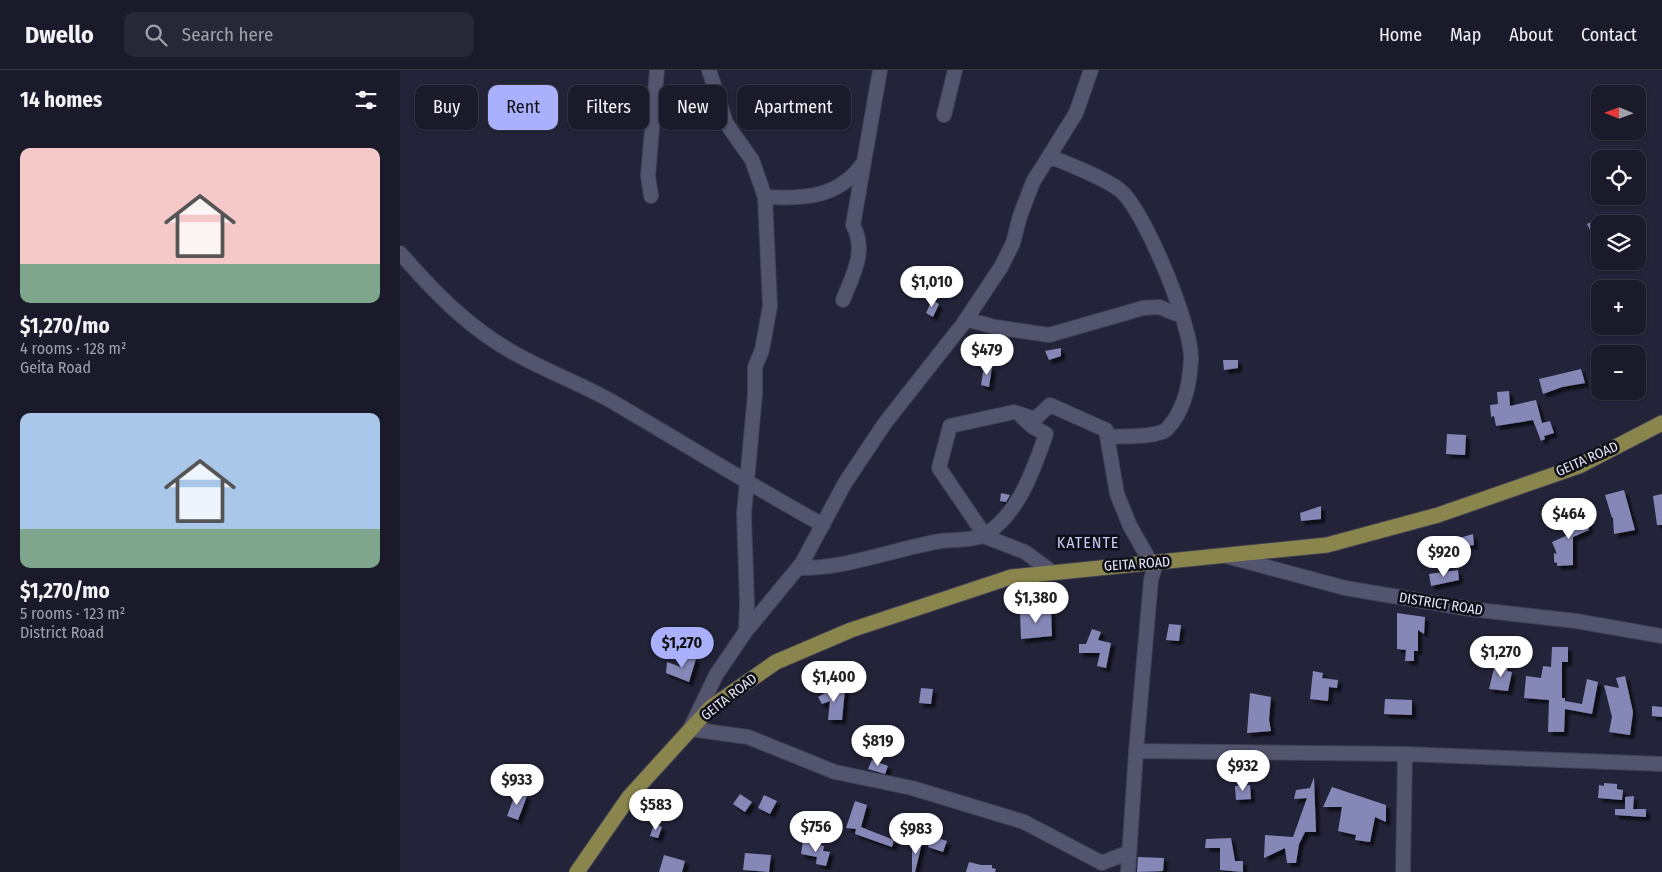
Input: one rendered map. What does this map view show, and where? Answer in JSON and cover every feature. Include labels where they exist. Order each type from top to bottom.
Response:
[{"type":"main road","name":"GEITA ROAD","points":[[577,872],[629,797],[710,708],[776,662],[850,630],[1011,577],[1327,545],[1438,515],[1578,466],[1662,423]]},
{"type":"street","points":[[650,196],[648,176],[657,70]]},
{"type":"street","points":[[709,70],[726,123],[752,160],[765,197],[770,306],[762,350],[755,367],[755,394],[744,514],[746,631]]},
{"type":"street","points":[[842,300],[861,248],[859,237],[853,225],[880,70]]},
{"type":"street","points":[[944,114],[955,70]]},
{"type":"street","points":[[1091,70],[1076,113],[1033,182],[1020,216],[1013,243],[966,319],[886,423],[845,483],[823,526],[798,568],[746,631],[716,675],[690,729],[748,737],[835,772],[912,788],[1024,822],[1099,867],[1129,852]]},
{"type":"street","points":[[1049,156],[1089,173],[1124,193],[1143,225],[1166,272],[1182,316],[1191,357],[1185,401],[1166,430],[1153,434],[1107,437]]},
{"type":"street","points":[[765,197],[799,199],[830,191],[855,175],[866,159]]},
{"type":"street","points":[[400,254],[429,287],[479,331],[514,354],[610,401],[823,526]]},
{"type":"street","points":[[966,319],[995,327],[1049,334],[1143,308],[1159,306],[1182,316]]},
{"type":"street","points":[[984,535],[940,468],[950,426],[1014,412],[1035,419],[1050,405],[1106,430],[1117,494],[1130,526],[1153,563],[1136,751],[1128,872]]},
{"type":"street","points":[[984,535],[1006,516],[1024,487],[1035,467],[1046,434],[1033,427],[1022,416]]},
{"type":"street","points":[[798,568],[819,568],[903,548],[984,535],[1025,552],[1052,572]]},
{"type":"street","name":"DISTRICT ROAD","points":[[1224,556],[1345,588],[1470,609],[1576,621],[1662,636]]},
{"type":"street","points":[[1136,751],[1405,754],[1662,764]]},
{"type":"street","points":[[1403,872],[1405,754]]},
{"type":"building","points":[[1591,222],[1591,232],[1587,224]]},
{"type":"building","points":[[932,300],[939,304],[933,317],[926,313]]},
{"type":"building","points":[[1061,348],[1061,356],[1049,360],[1045,351]]},
{"type":"building","points":[[1223,360],[1238,360],[1238,368],[1224,370]]},
{"type":"building","points":[[984,366],[992,367],[989,387],[981,385]]},
{"type":"building","points":[[1581,369],[1585,383],[1562,387],[1543,394],[1539,379]]},
{"type":"building","points":[[1509,391],[1510,406],[1536,400],[1542,423],[1550,421],[1554,433],[1544,436],[1545,439],[1541,441],[1533,420],[1496,426],[1494,416],[1491,417],[1490,405],[1498,404],[1497,392]]},
{"type":"building","points":[[1447,434],[1466,435],[1465,455],[1446,454]]},
{"type":"building","points":[[1624,490],[1635,530],[1614,534],[1613,517],[1605,495]]},
{"type":"building","points":[[1001,493],[1010,495],[1006,502],[1000,501]]},
{"type":"building","points":[[1662,494],[1662,525],[1657,525],[1653,496]]},
{"type":"building","points":[[1321,506],[1321,519],[1301,521],[1300,513]]},
{"type":"building","points":[[1576,511],[1577,523],[1588,518],[1589,530],[1573,537],[1573,565],[1557,566],[1557,563],[1554,562],[1554,553],[1557,554],[1552,542],[1568,535],[1565,515]]},
{"type":"building","points":[[1473,534],[1474,545],[1458,547],[1456,539]]},
{"type":"building","points":[[1458,570],[1459,580],[1431,586],[1429,574]]},
{"type":"building","points":[[1051,609],[1052,636],[1021,639],[1020,612],[1041,613],[1041,610]]},
{"type":"building","points":[[1397,613],[1425,617],[1424,634],[1418,630],[1418,651],[1414,651],[1414,661],[1405,661],[1406,650],[1397,649]]},
{"type":"building","points":[[1169,624],[1181,625],[1179,641],[1166,640]]},
{"type":"building","points":[[1092,629],[1101,632],[1098,640],[1111,643],[1106,668],[1097,666],[1100,653],[1079,653],[1079,644],[1086,644]]},
{"type":"building","points":[[1552,647],[1568,647],[1568,662],[1562,662],[1562,698],[1565,698],[1565,701],[1582,704],[1587,679],[1598,682],[1592,714],[1565,709],[1564,732],[1548,732],[1549,700],[1524,698],[1526,676],[1541,678],[1543,666],[1551,667]]},
{"type":"building","points":[[685,655],[696,659],[689,682],[666,673],[667,662],[681,667]]},
{"type":"building","points":[[1495,664],[1508,666],[1507,671],[1512,672],[1508,691],[1489,689]]},
{"type":"building","points":[[1313,671],[1323,673],[1322,678],[1338,680],[1337,688],[1329,687],[1328,701],[1310,699]]},
{"type":"building","points":[[1625,676],[1633,712],[1630,735],[1609,732],[1612,717],[1604,685],[1619,688],[1616,678]]},
{"type":"building","points":[[837,686],[838,689],[845,689],[842,720],[828,720],[830,701],[822,704],[818,697]]},
{"type":"building","points":[[921,688],[933,689],[931,704],[919,703]]},
{"type":"building","points":[[1250,693],[1271,697],[1269,720],[1271,731],[1247,733]]},
{"type":"building","points":[[1385,699],[1412,700],[1412,715],[1384,714]]},
{"type":"building","points":[[1652,706],[1662,707],[1662,717],[1652,716]]},
{"type":"building","points":[[872,760],[888,766],[885,774],[868,769]]},
{"type":"building","points":[[1314,777],[1316,832],[1305,832],[1299,844],[1296,863],[1287,863],[1285,848],[1264,858],[1265,835],[1293,837],[1307,798],[1294,799],[1296,790],[1310,788]]},
{"type":"building","points":[[1604,783],[1617,784],[1617,789],[1623,790],[1622,800],[1598,798],[1599,785],[1604,786]]},
{"type":"building","points":[[1250,785],[1251,799],[1236,800],[1235,786]]},
{"type":"building","points":[[1332,787],[1386,805],[1386,822],[1375,817],[1370,842],[1355,840],[1356,835],[1338,831],[1342,807],[1323,807]]},
{"type":"building","points":[[516,792],[527,796],[518,820],[507,816]]},
{"type":"building","points":[[740,794],[752,802],[745,812],[733,804]]},
{"type":"building","points":[[764,795],[777,801],[770,814],[758,808]]},
{"type":"building","points":[[1634,796],[1633,809],[1646,809],[1646,817],[1615,815],[1615,809],[1625,809],[1625,797]]},
{"type":"building","points":[[855,801],[867,805],[861,827],[894,840],[892,847],[855,834],[856,829],[846,828]]},
{"type":"building","points":[[654,824],[662,827],[658,838],[650,836]]},
{"type":"building","points":[[931,836],[947,841],[943,852],[928,847]]},
{"type":"building","points":[[1231,838],[1235,861],[1243,861],[1243,872],[1220,870],[1220,848],[1205,848],[1206,839]]},
{"type":"building","points":[[803,841],[824,846],[823,851],[830,852],[826,866],[816,864],[817,857],[801,854]]},
{"type":"building","points":[[912,843],[922,843],[915,872],[912,872]]},
{"type":"building","points":[[745,853],[771,855],[769,872],[743,870]]},
{"type":"building","points":[[664,855],[685,861],[682,872],[659,872]]},
{"type":"building","points":[[1138,857],[1164,858],[1163,871],[1137,872]]},
{"type":"building","points":[[969,862],[992,865],[992,868],[996,869],[995,872],[966,872]]},
{"type":"district","name":"KATENTE","points":[[1088,542]]}]
